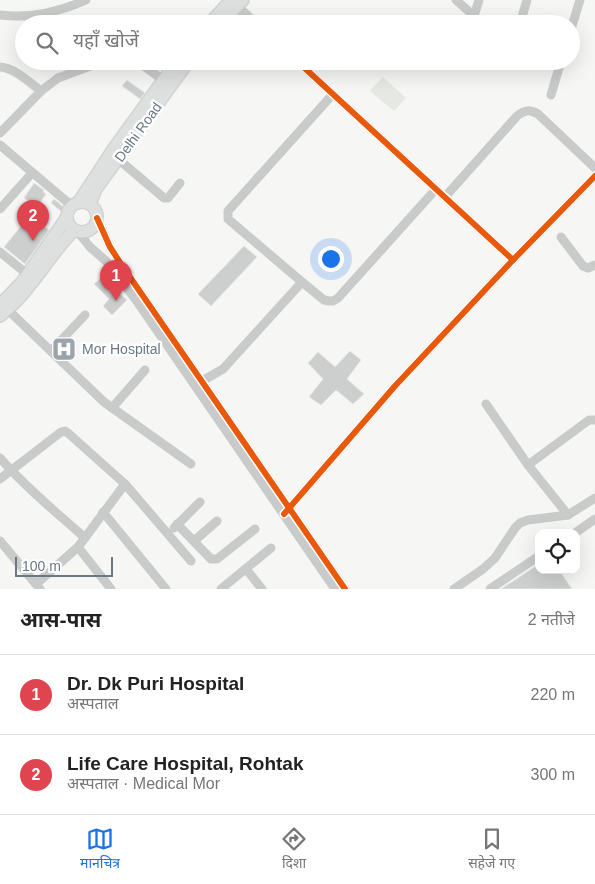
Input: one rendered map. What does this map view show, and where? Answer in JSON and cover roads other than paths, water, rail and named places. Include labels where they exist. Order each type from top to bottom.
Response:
[{"type":"main road","points":[[220,15],[235,3]]},
{"type":"main road","points":[[227,15],[235,3]]},
{"type":"main road","name":"Delhi Road","points":[[76,207],[114,148],[170,70]]},
{"type":"main road","name":"Delhi Road","points":[[76,207],[96,189],[183,70]]},
{"type":"main road","points":[[76,207],[95,208],[98,218],[91,230],[76,231],[68,222],[76,207]]},
{"type":"main road","points":[[3,310],[76,207]]},
{"type":"main road","points":[[3,310],[29,287],[64,240],[76,231]]},
{"type":"street","points":[[39,15],[68,8],[86,0]]},
{"type":"street","points":[[456,0],[473,15]]},
{"type":"street","points":[[474,15],[479,0]]},
{"type":"street","points":[[523,15],[527,0]]},
{"type":"street","points":[[575,15],[580,0]]},
{"type":"street","points":[[235,3],[248,15]]},
{"type":"street","points":[[0,16],[15,16]]},
{"type":"street","points":[[0,67],[6,67],[15,72],[41,91]]},
{"type":"street","points":[[0,132],[41,91],[58,78],[80,70]]},
{"type":"street","points":[[149,70],[163,80]]},
{"type":"street","points":[[307,70],[513,260]]},
{"type":"street","points":[[551,95],[558,70]]},
{"type":"street","points":[[333,94],[227,213],[228,218],[302,282],[329,302],[338,298],[436,189]]},
{"type":"street","points":[[445,197],[517,116],[526,110],[538,114],[595,168]]},
{"type":"street","points":[[0,145],[76,207]]},
{"type":"street","points":[[118,160],[164,198],[168,198],[180,182]]},
{"type":"street","points":[[0,209],[32,173]]},
{"type":"street","points":[[287,511],[395,386],[595,176]]},
{"type":"street","points":[[98,218],[110,247],[202,381],[245,450]]},
{"type":"street","points":[[76,231],[106,261],[136,300],[287,511],[346,589]]},
{"type":"street","points":[[561,237],[583,266],[588,268],[595,265]]},
{"type":"street","points":[[0,252],[27,274]]},
{"type":"street","points":[[202,381],[223,369],[302,282]]},
{"type":"street","points":[[3,310],[51,351],[104,402],[191,464]]},
{"type":"street","points":[[51,351],[85,315]]},
{"type":"street","points":[[112,408],[146,370]]},
{"type":"street","points":[[486,404],[528,465],[568,515]]},
{"type":"street","points":[[528,465],[590,420],[595,420]]},
{"type":"street","points":[[0,479],[60,432],[68,432],[125,484],[191,561]]},
{"type":"street","points":[[0,458],[10,470],[85,538]]},
{"type":"street","points":[[0,541],[38,586],[78,547],[125,484]]},
{"type":"street","points":[[454,589],[496,558],[520,523],[528,520],[568,515],[595,498]]},
{"type":"street","points":[[168,534],[200,502]]},
{"type":"street","points":[[287,511],[335,589]]},
{"type":"street","points":[[103,512],[166,589]]},
{"type":"street","points":[[580,529],[595,519]]},
{"type":"street","points":[[194,541],[217,521]]},
{"type":"street","points":[[178,524],[211,559],[217,559],[255,528]]},
{"type":"street","points":[[78,547],[110,589]]},
{"type":"street","points":[[221,589],[271,548]]},
{"type":"street","points":[[490,589],[535,559]]},
{"type":"street","points":[[246,569],[262,589]]},
{"type":"place","name":"Life Care Hospital, Rohtak","points":[[33,241]]},
{"type":"place","name":"Dr. Dk Puri Hospital","points":[[116,301]]},
{"type":"place","name":"Mor Hospital","points":[[64,349]]}]
